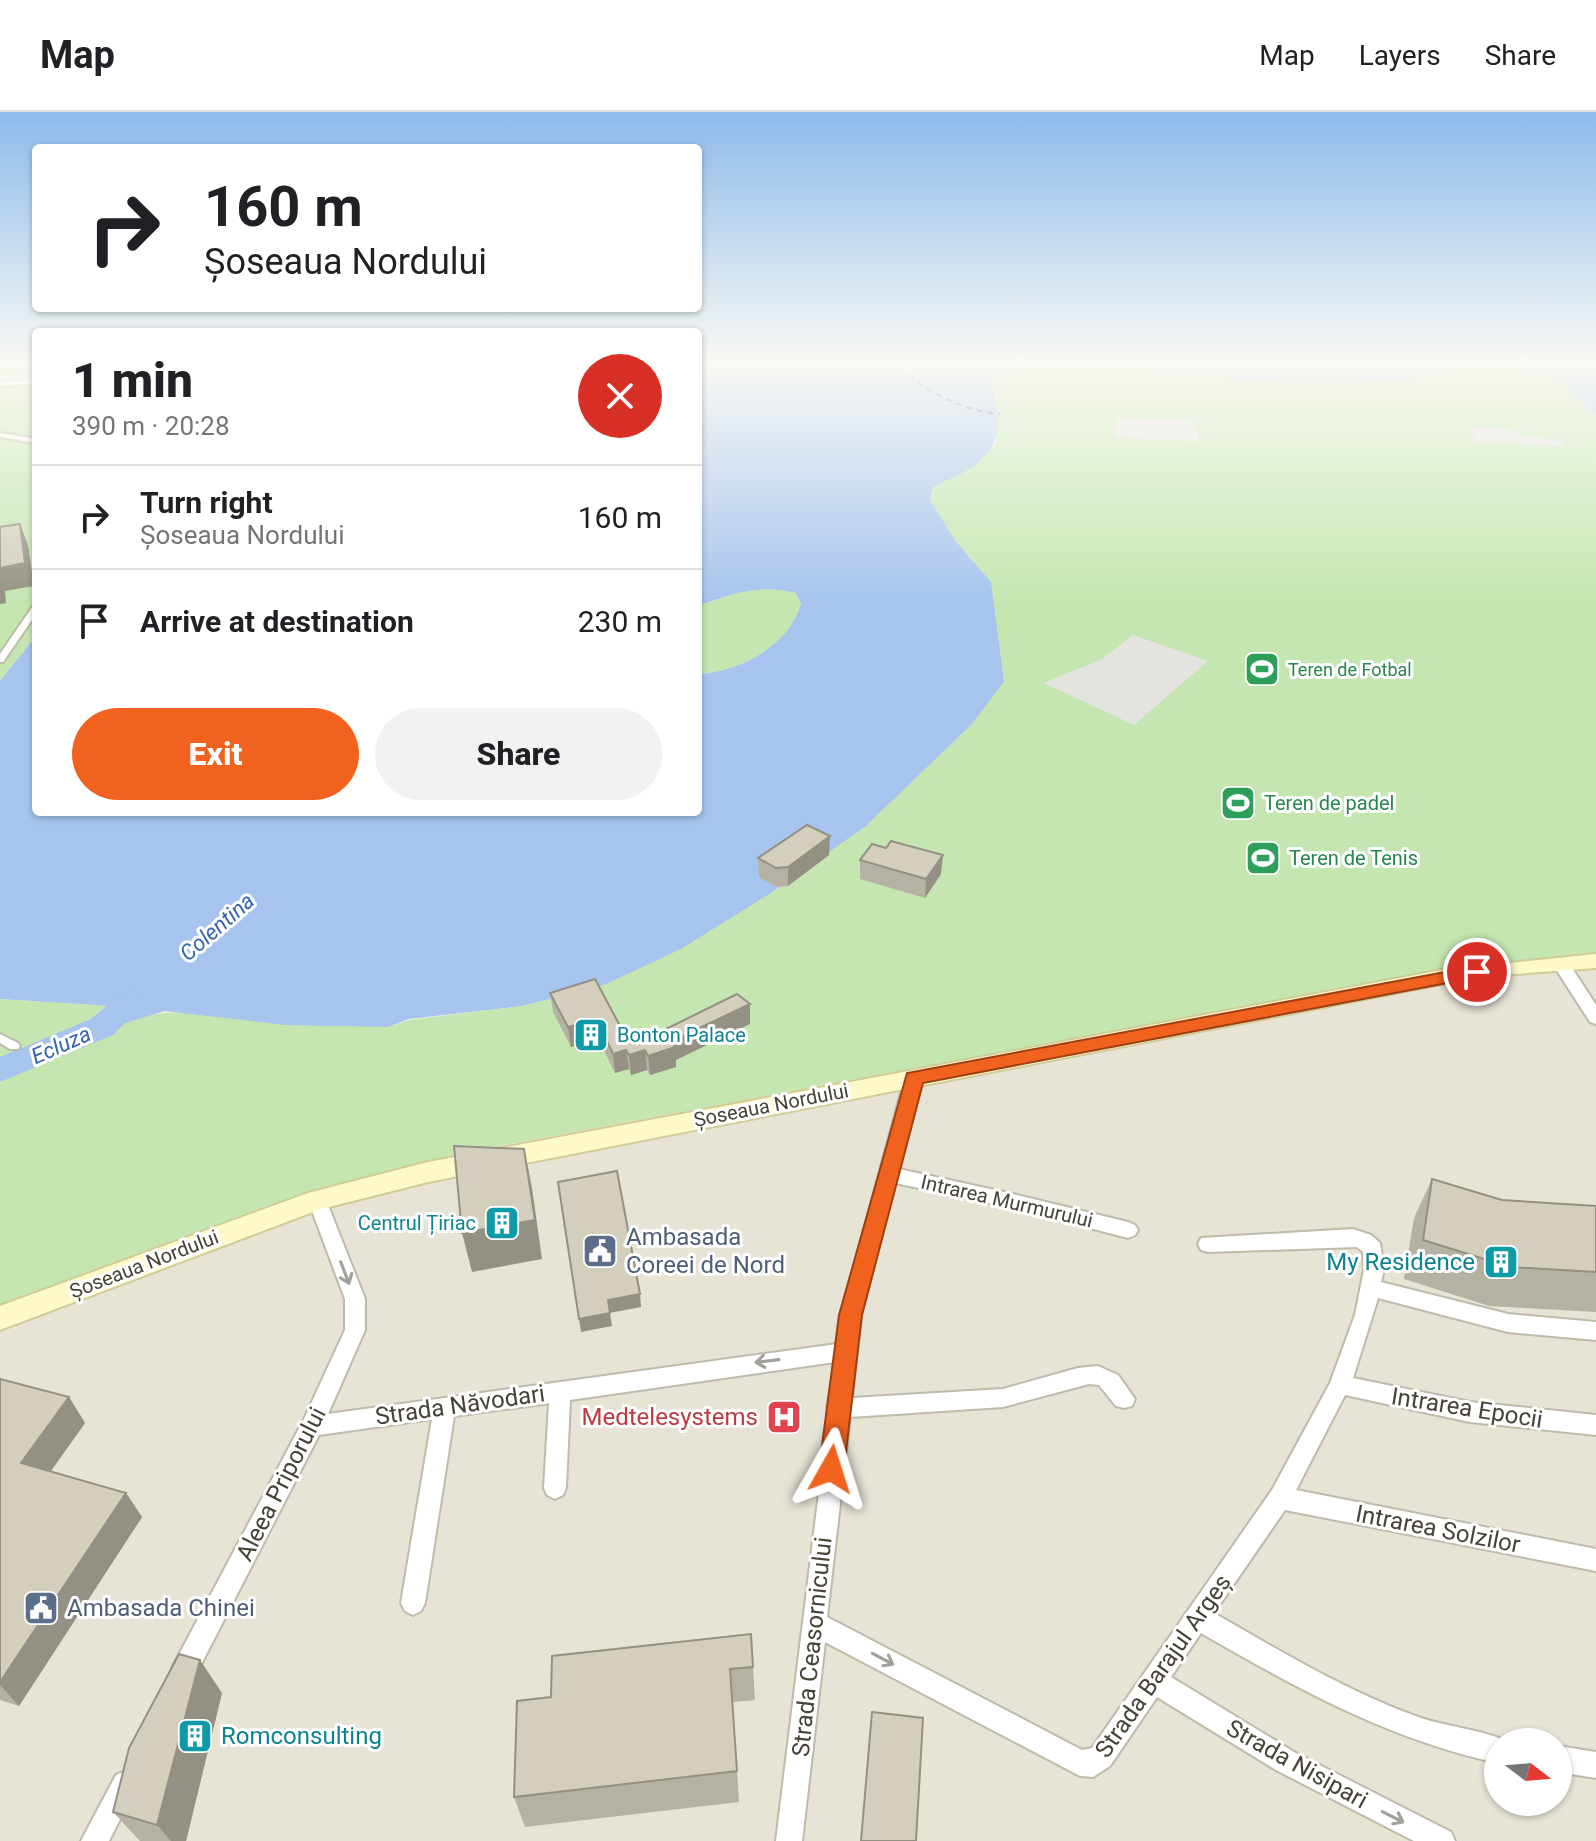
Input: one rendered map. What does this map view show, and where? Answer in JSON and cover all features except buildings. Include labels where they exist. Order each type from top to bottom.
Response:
[{"type":"main road","name":"Șoseaua Nordului","points":[[0,1318],[317,1200],[485,1160],[1442,977],[1596,961]]},
{"type":"street","points":[[0,660],[32,614]]},
{"type":"street","points":[[1560,963],[1596,1018]]},
{"type":"street","points":[[0,1038],[14,1046]]},
{"type":"street","name":"Strada Ceasornicului","points":[[787,1841],[845,1352],[856,1291],[914,1078]]},
{"type":"street","name":"Intrarea Murmurului","points":[[887,1174],[1128,1230]]},
{"type":"street","name":"Aleea Priporului","points":[[168,1701],[312,1426],[355,1330],[355,1299],[317,1200]]},
{"type":"street","name":"Strada Barajul Argeș","points":[[814,1623],[1080,1763],[1093,1764],[1101,1757],[1280,1498],[1340,1385],[1371,1288],[1373,1249],[1353,1237],[1208,1244]]},
{"type":"street","points":[[1371,1288],[1508,1323],[1596,1331]]},
{"type":"street","name":"Strada Năvodari","points":[[312,1426],[845,1352]]},
{"type":"street","points":[[838,1408],[1004,1398],[1033,1393],[1088,1375],[1102,1375],[1124,1399]]},
{"type":"street","name":"Intrarea Epocii","points":[[1340,1385],[1470,1412],[1596,1425]]},
{"type":"street","points":[[555,1488],[560,1391]]},
{"type":"street","points":[[413,1603],[445,1407]]},
{"type":"street","name":"Intrarea Solzilor","points":[[1280,1498],[1596,1560]]},
{"type":"street","points":[[1199,1618],[1315,1684],[1388,1718],[1484,1746]]},
{"type":"street","name":"Strada Nisipari","points":[[1155,1682],[1285,1761],[1442,1841]]},
{"type":"street","points":[[94,1841],[139,1757]]},
{"type":"street","points":[[1572,1761],[1596,1765]]},
{"type":"shaded area","points":[[1476,442],[1562,442],[1564,446]]},
{"type":"shaded area","points":[[1133,635],[1208,661],[1134,725],[1044,683],[1102,659]]},
{"type":"shaded area","points":[[1596,956],[1596,1841],[0,1841],[0,1309],[361,1180],[477,1150],[1441,970]]},
{"type":"green space","points":[[0,442],[32,442],[32,641],[0,681]]},
{"type":"green space","points":[[996,442],[1596,442],[1596,956],[1441,970],[477,1150],[361,1180],[0,1309],[0,999],[111,1006],[114,1013],[134,1016],[188,1012],[388,1027],[409,1020],[522,1006],[604,985],[771,893],[866,826],[971,725],[974,561],[955,540],[930,501],[933,487],[981,461]]},
{"type":"green space","points":[[770,587],[796,593],[801,605],[795,620],[786,633],[761,654],[730,668],[702,674],[702,605],[749,589]]},
{"type":"water","name":"Colentina","points":[[702,442],[993,442],[982,459],[971,468],[933,487],[930,500],[955,540],[991,582],[1004,682],[971,725],[866,826],[771,893],[681,949],[604,985],[522,1006],[409,1019],[388,1027],[285,1025],[165,1011],[105,1029],[100,1024],[114,1013],[111,1006],[0,999],[0,681],[32,641],[32,816],[702,816],[702,674],[730,668],[760,654],[786,632],[801,604],[796,593],[782,590],[735,594],[702,605]]},
{"type":"waterway","name":"Ecluza","points":[[0,1070],[102,1027],[132,1001]]},
{"type":"place","name":"Teren de Fotbal","points":[[1262,669]]},
{"type":"place","name":"Teren de padel","points":[[1238,803]]},
{"type":"place","name":"Teren de Tenis","points":[[1263,858]]},
{"type":"place","name":"Bonton Palace","points":[[591,1035]]},
{"type":"place","name":"Centrul Țiriac","points":[[502,1223]]},
{"type":"place","name":"Ambasada Coreei de Nord","points":[[600,1251]]},
{"type":"place","name":"My Residence","points":[[1501,1262]]},
{"type":"place","name":"Medtelesystems","points":[[784,1417]]},
{"type":"place","name":"Ambasada Chinei","points":[[41,1608]]},
{"type":"place","name":"Romconsulting","points":[[195,1736]]},
{"type":"route","points":[[831,1469],[851,1315],[914,1078],[1477,972]]}]
